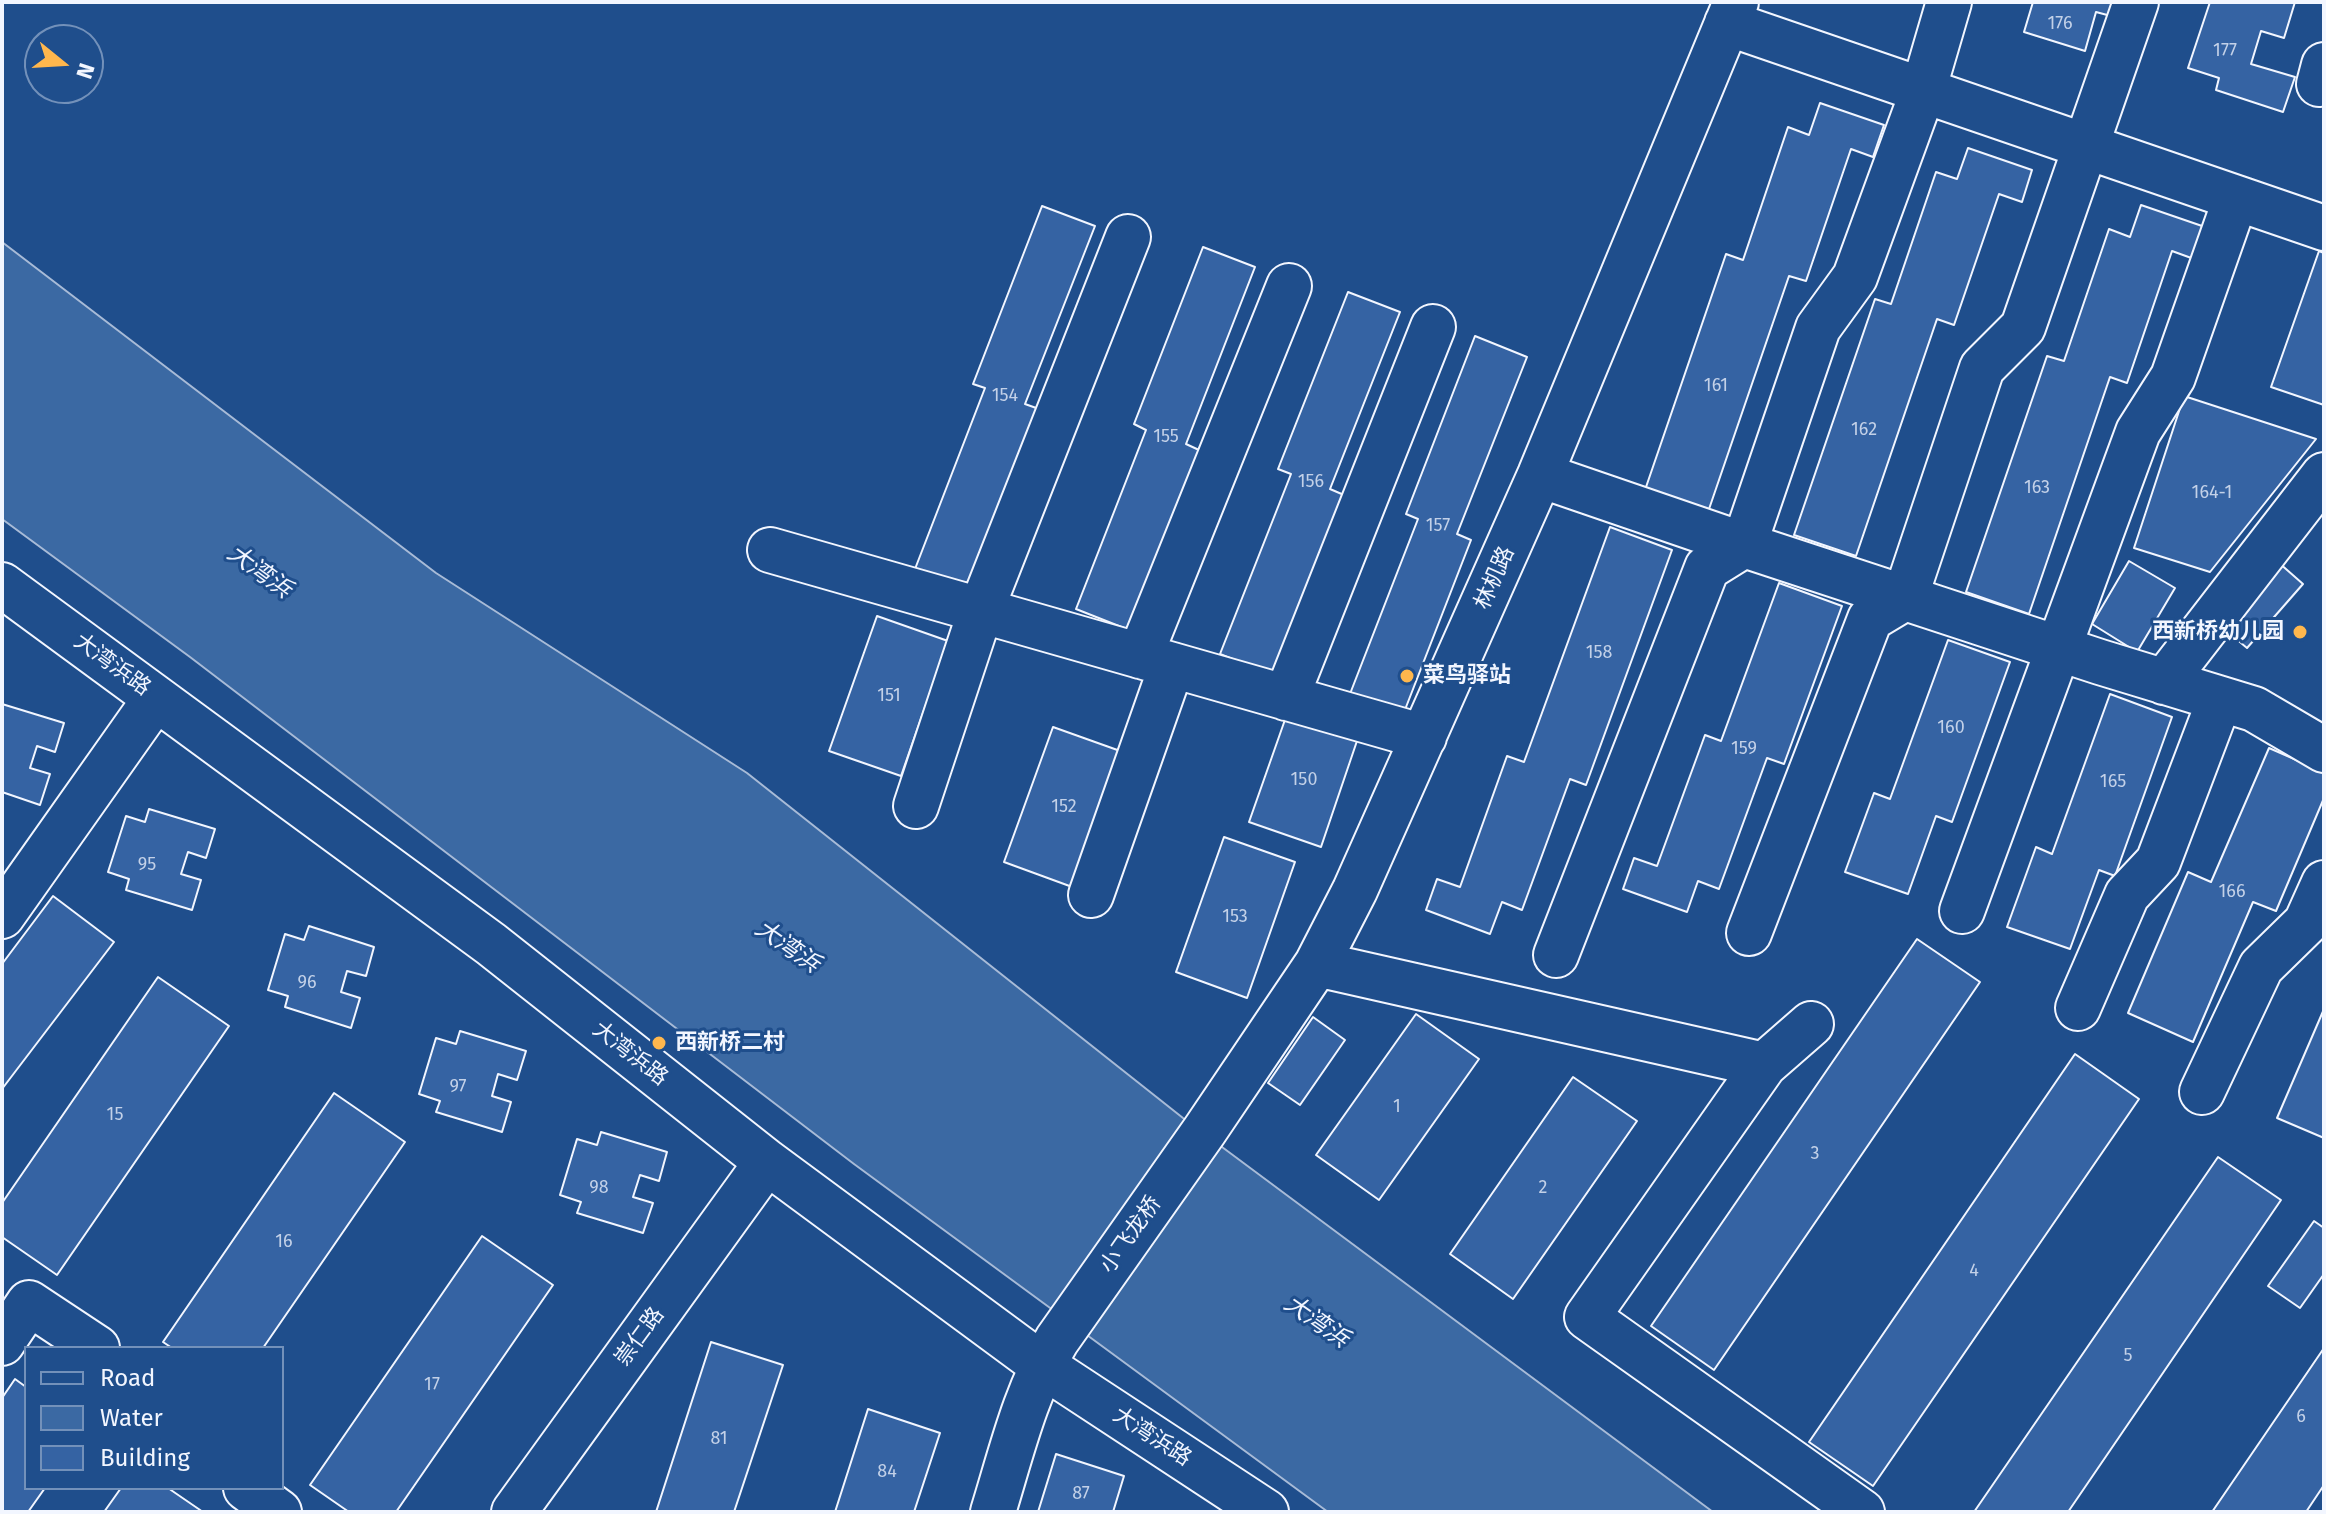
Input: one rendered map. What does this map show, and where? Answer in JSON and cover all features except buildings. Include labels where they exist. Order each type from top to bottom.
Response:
[{"type":"street","points":[[1556,955],[1707,568],[1744,545],[1818,328],[1855,277],[1923,91],[1949,2]]},
{"type":"street","points":[[1749,933],[1870,619],[1905,598],[1982,368],[2023,327],[2136,2]]},
{"type":"street","points":[[1732,13],[1923,91],[2324,228]]},
{"type":"street","name":"林机路","points":[[1205,1130],[1317,964],[1355,890],[1540,475],[1732,13]]},
{"type":"street","points":[[1962,911],[2138,432],[2173,377],[2236,198]]},
{"type":"street","points":[[916,806],[981,610],[1128,237]]},
{"type":"street","points":[[1091,895],[1156,660],[1289,286]]},
{"type":"street","points":[[1286,698],[1433,327]]},
{"type":"street","points":[[1540,475],[1905,598],[2254,709],[2324,750]]},
{"type":"street","points":[[2164,682],[2324,475]]},
{"type":"street","points":[[770,550],[1424,737]]},
{"type":"street","name":"大湾浜路","points":[[2,585],[491,944],[767,1162],[1049,1352],[1266,1512]]},
{"type":"street","points":[[2,916],[156,698]]},
{"type":"street","points":[[2078,1008],[2127,895],[2158,862],[2220,699]]},
{"type":"street","points":[[2202,1092],[2261,967],[2306,923],[2324,883]]},
{"type":"street","points":[[1317,964],[1764,1065]]},
{"type":"street","points":[[1811,1024],[1764,1065],[1587,1317],[1862,1512]]},
{"type":"street","name":"小飞龙桥","points":[[993,1512],[1021,1423],[1049,1352],[1205,1130]]},
{"type":"street","name":"崇仁路","points":[[514,1512],[767,1162]]},
{"type":"street","points":[[2,1343],[29,1303],[94,1346]]},
{"type":"water","name":"大湾浜","points":[[2,242],[436,573],[747,773],[1183,1118],[1713,1512],[1328,1512],[854,1164],[190,657],[2,519]]},
{"type":"place","name":"西新桥幼儿园","points":[[2300,632]]},
{"type":"place","name":"菜鸟驿站","points":[[1407,676]]},
{"type":"place","name":"西新桥二村","points":[[659,1043]]}]
